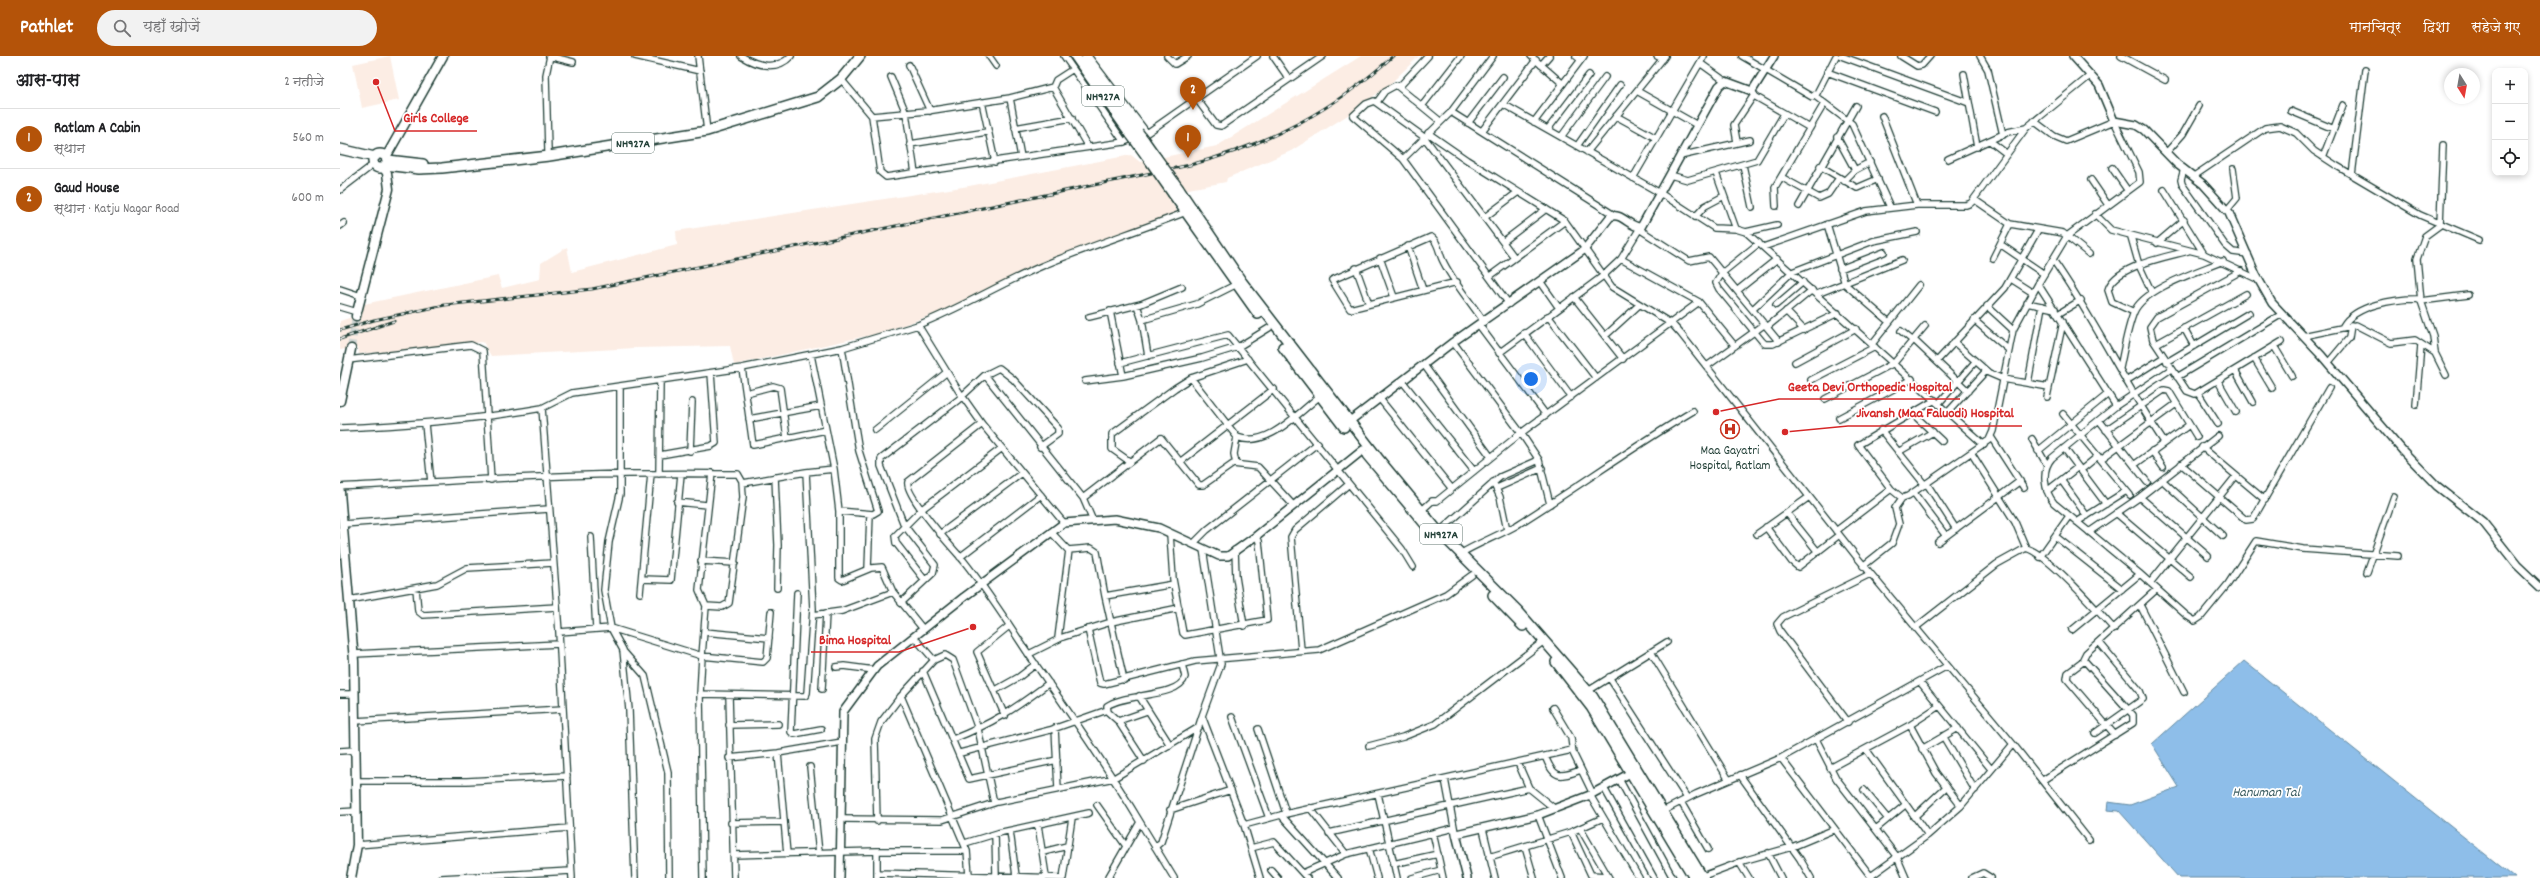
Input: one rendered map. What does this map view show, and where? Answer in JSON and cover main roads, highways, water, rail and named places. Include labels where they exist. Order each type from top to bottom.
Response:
[{"type":"highway","name":"NH927A","points":[[385,162],[425,164],[548,151],[707,129],[811,94],[838,77],[856,56]]},
{"type":"highway","name":"NH927A","points":[[374,161],[379,154],[385,162],[419,169],[442,168],[549,156],[707,129],[818,97],[841,80],[860,56]]},
{"type":"highway","name":"NH927A","points":[[1075,56],[1139,136]]},
{"type":"highway","name":"NH927A","points":[[1082,56],[1139,136],[1153,159],[1346,424],[1363,450],[1414,512],[1518,611],[1601,708],[1659,813],[1700,877]]},
{"type":"highway","name":"NH927A","points":[[340,149],[374,161]]},
{"type":"highway","name":"NH927A","points":[[340,154],[374,161]]},
{"type":"highway","name":"NH927A","points":[[1176,191],[1186,212],[1235,285],[1320,396],[1439,532],[1472,575],[1540,644],[1591,707],[1634,770]]},
{"type":"main road","points":[[356,314],[389,189],[385,162],[443,56]]},
{"type":"main road","points":[[340,401],[351,349]]},
{"type":"main road","points":[[340,492],[354,654],[357,845],[351,878]]},
{"type":"water","name":"Hanuman Tal","points":[[2244,661],[2515,878],[2179,878],[2119,811],[2107,810],[2108,802],[2130,805],[2179,787],[2152,744]]},
{"type":"tunnel","points":[[351,349],[356,316]]},
{"type":"railway","points":[[340,330],[374,320],[445,305],[592,289],[1190,165],[1247,147],[1299,123],[1347,93],[1393,56]]},
{"type":"railway","points":[[340,339],[394,321]]},
{"type":"place","name":"Girls College","points":[[376,82]]},
{"type":"place","name":"Gaud House","points":[[1193,110]]},
{"type":"place","name":"Ratlam A Cabin","points":[[1188,158]]},
{"type":"place","name":"Geeta Devi Orthopedic Hospital","points":[[1716,412]]},
{"type":"place","name":"Maa Gayatri Hospital, Ratlam","points":[[1730,429]]},
{"type":"place","name":"Jivansh (Maa Faluodi) Hospital","points":[[1785,432]]},
{"type":"place","name":"Bima Hospital","points":[[973,627]]}]
